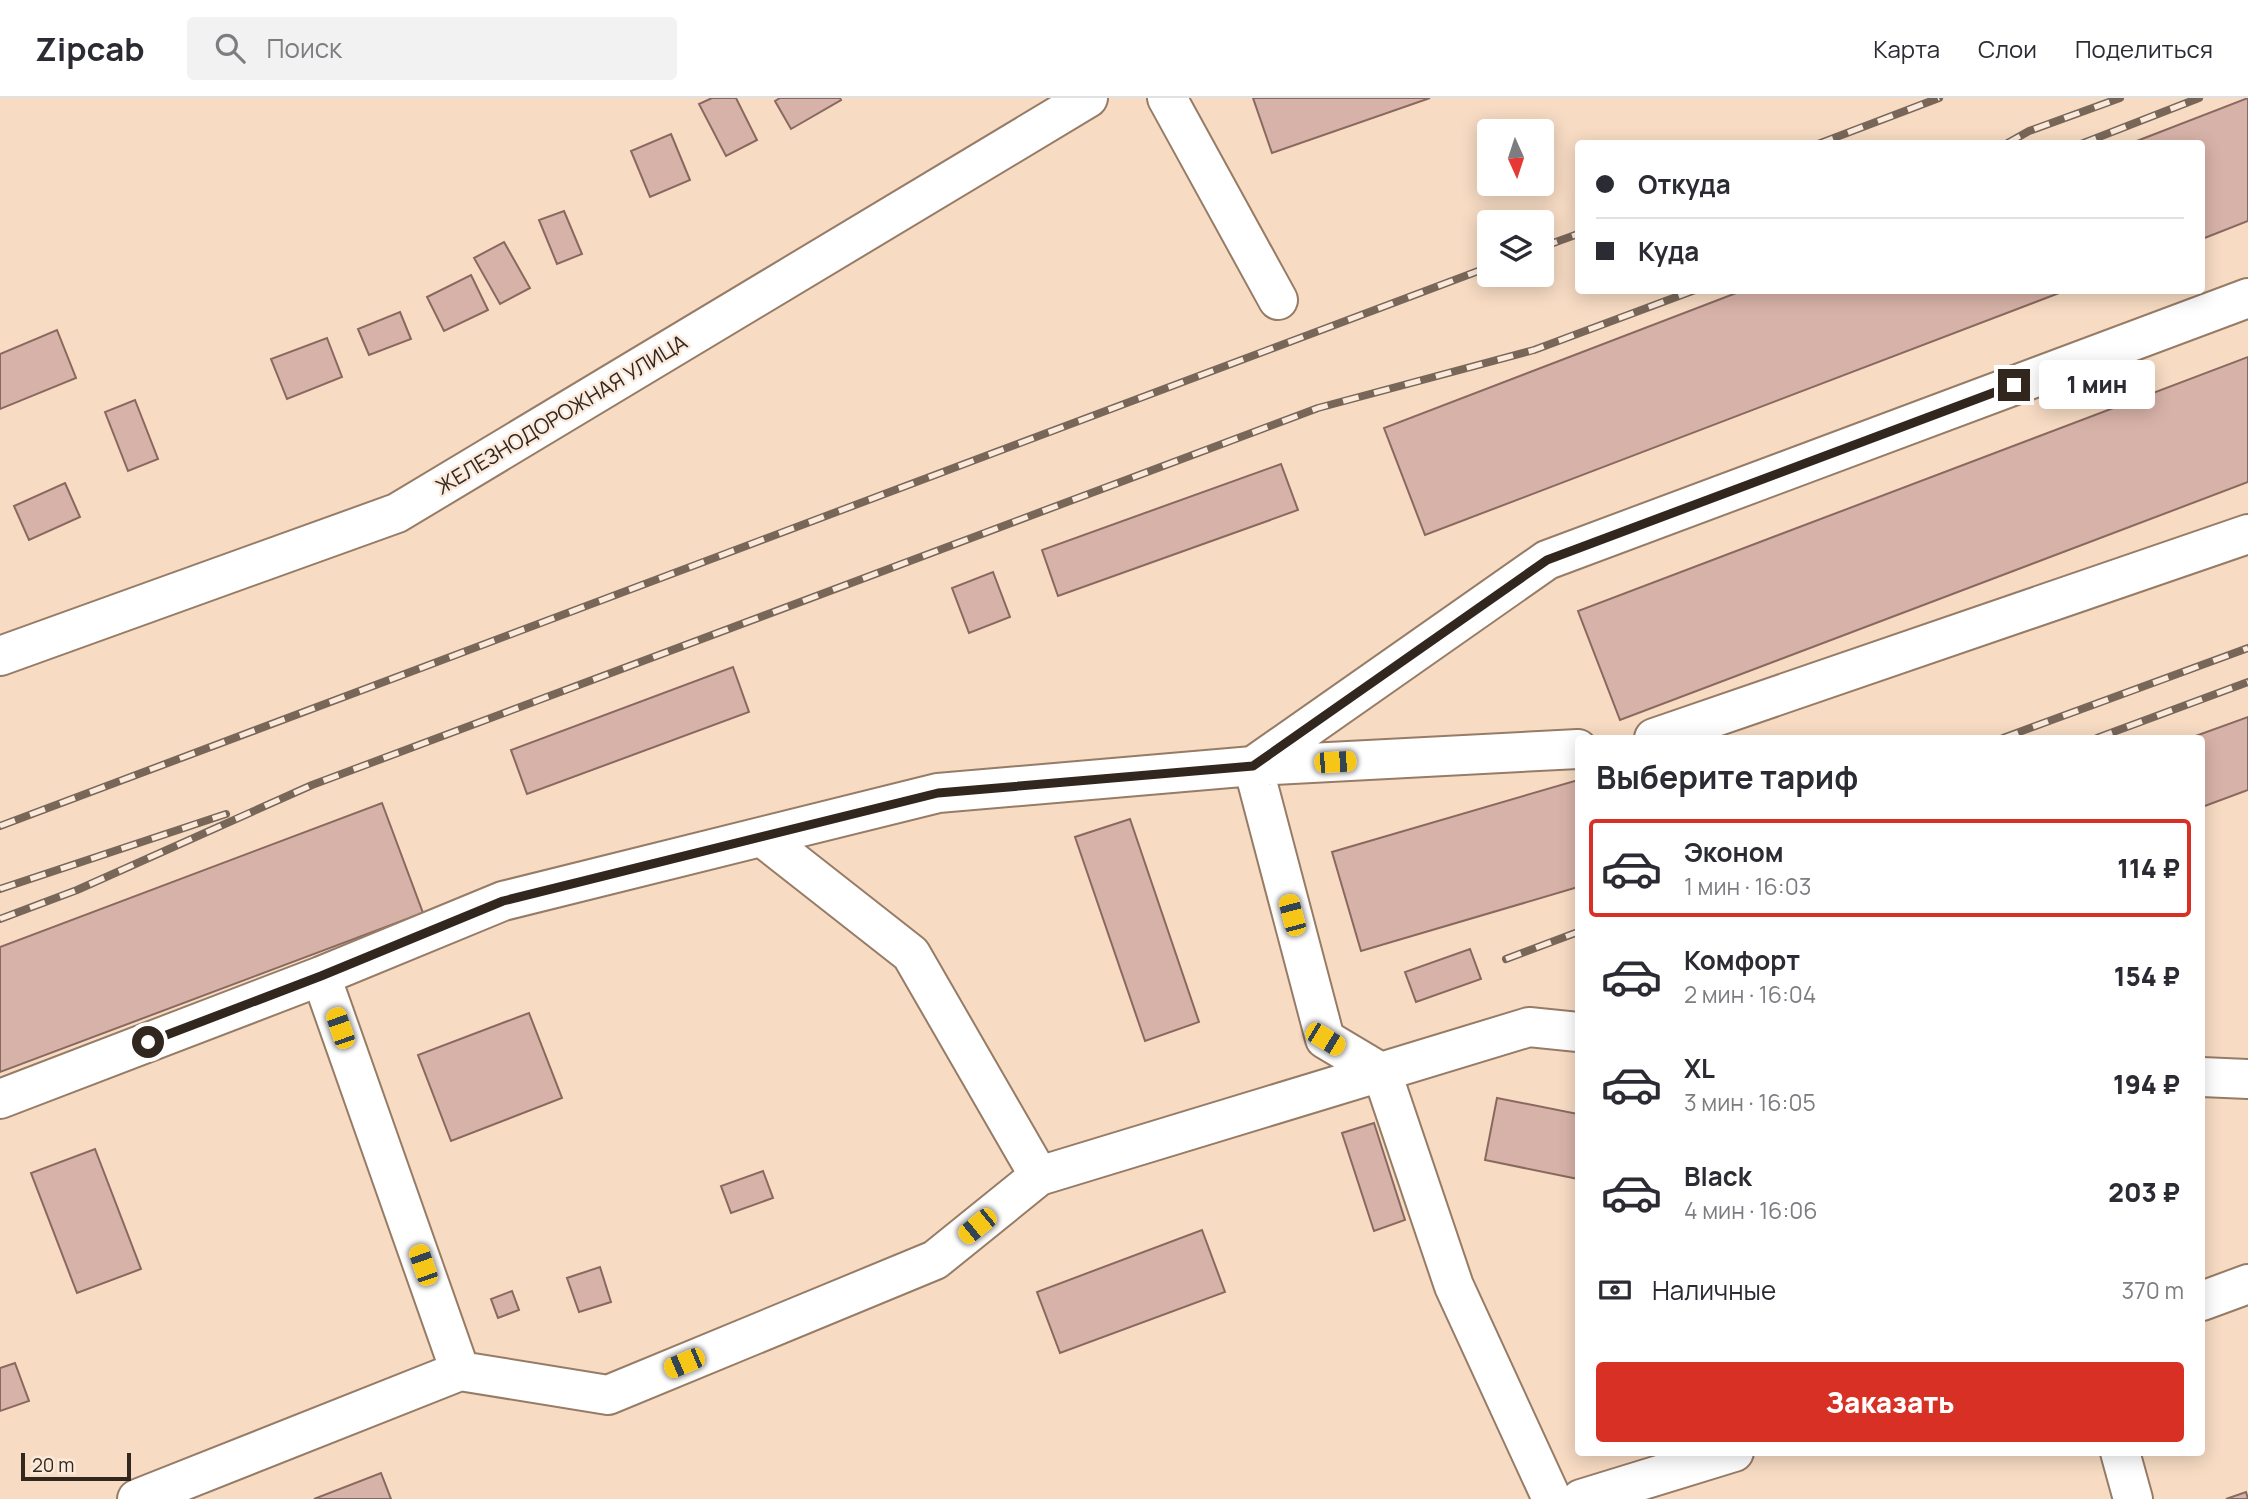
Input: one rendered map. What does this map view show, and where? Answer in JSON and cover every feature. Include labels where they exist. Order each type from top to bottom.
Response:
[{"type":"street","name":"ЖЕЛЕЗНОДОРОЖНАЯ УЛИЦА","points":[[0,656],[397,513],[1088,98]]},
{"type":"street","points":[[1167,98],[1278,300]]},
{"type":"street","points":[[1253,766],[1547,560],[2248,298]]},
{"type":"street","points":[[1663,735],[2248,534]]},
{"type":"street","points":[[0,1099],[321,976],[503,901],[938,793],[1253,766],[1575,749]]},
{"type":"street","points":[[1253,766],[1325,1039],[1382,1073],[1454,1286],[1552,1499]]},
{"type":"street","points":[[762,837],[911,954],[1039,1176]]},
{"type":"street","points":[[321,976],[460,1371]]},
{"type":"street","points":[[137,1499],[460,1371],[608,1395],[935,1260],[1039,1176],[1529,1027],[1575,1032]]},
{"type":"street","points":[[2205,1077],[2248,1079]]},
{"type":"street","points":[[2205,1300],[2248,1284]]},
{"type":"street","points":[[1581,1499],[1721,1456]]},
{"type":"street","points":[[2121,1456],[2133,1499]]},
{"type":"building","points":[[712,98],[736,98],[757,140],[726,156],[699,104]]},
{"type":"building","points":[[780,98],[841,100],[791,129],[775,101]]},
{"type":"building","points":[[1253,98],[1430,98],[1272,153]]},
{"type":"building","points":[[2248,98],[2248,221],[2205,238],[2205,140],[2139,140]]},
{"type":"building","points":[[671,134],[690,180],[650,197],[631,151]]},
{"type":"building","points":[[564,211],[582,254],[557,264],[539,220]]},
{"type":"building","points":[[504,242],[530,288],[500,304],[474,258]]},
{"type":"building","points":[[471,275],[488,310],[444,331],[427,297]]},
{"type":"building","points":[[1734,294],[2057,294],[1425,535],[1384,428]]},
{"type":"building","points":[[400,312],[411,339],[369,355],[358,329]]},
{"type":"building","points":[[57,330],[76,378],[0,409],[0,354]]},
{"type":"building","points":[[327,338],[342,377],[287,399],[271,359]]},
{"type":"building","points":[[2248,357],[2248,482],[1620,720],[1578,611]]},
{"type":"building","points":[[135,400],[158,459],[128,471],[105,412]]},
{"type":"building","points":[[1281,464],[1298,510],[1058,596],[1042,550]]},
{"type":"building","points":[[65,483],[80,517],[29,540],[14,506]]},
{"type":"building","points":[[993,572],[1010,617],[969,633],[952,588]]},
{"type":"building","points":[[733,667],[749,712],[527,794],[511,750]]},
{"type":"building","points":[[2248,717],[2248,790],[2205,806],[2205,735],[2198,735]]},
{"type":"building","points":[[1575,781],[1575,888],[1361,951],[1332,852]]},
{"type":"building","points":[[382,803],[423,913],[0,1072],[0,947]]},
{"type":"building","points":[[1130,819],[1199,1022],[1145,1041],[1075,837]]},
{"type":"building","points":[[1470,949],[1481,979],[1416,1002],[1405,972]]},
{"type":"building","points":[[529,1013],[562,1098],[451,1141],[418,1055]]},
{"type":"building","points":[[1497,1098],[1575,1113],[1575,1178],[1485,1160]]},
{"type":"building","points":[[1374,1123],[1405,1220],[1374,1231],[1342,1133]]},
{"type":"building","points":[[95,1149],[141,1269],[77,1293],[31,1173]]},
{"type":"building","points":[[763,1171],[773,1198],[731,1213],[721,1186]]},
{"type":"building","points":[[1202,1230],[1225,1292],[1060,1353],[1037,1292]]},
{"type":"building","points":[[600,1267],[611,1302],[579,1312],[567,1278]]},
{"type":"building","points":[[512,1291],[519,1310],[498,1318],[491,1299]]},
{"type":"building","points":[[15,1363],[29,1401],[0,1411],[0,1368]]},
{"type":"building","points":[[381,1473],[391,1499],[314,1499]]},
{"type":"building","points":[[2246,1492],[2248,1499],[2226,1499]]},
{"type":"railway","points":[[1829,140],[1939,98]]},
{"type":"railway","points":[[2013,140],[2029,131],[2120,98]]},
{"type":"railway","points":[[2091,140],[2199,98]]},
{"type":"railway","points":[[1554,243],[1575,235]]},
{"type":"railway","points":[[0,826],[1477,272]]},
{"type":"railway","points":[[0,919],[77,890],[312,785],[1318,408],[1534,350],[1684,294]]},
{"type":"railway","points":[[2011,735],[2248,648]]},
{"type":"railway","points":[[2105,735],[2248,682]]},
{"type":"railway","points":[[0,889],[226,814]]},
{"type":"railway","points":[[1506,959],[1575,933]]},
{"type":"route","points":[[148,1042],[321,976],[503,901],[938,793],[1253,766],[1547,560],[2014,385]]}]
